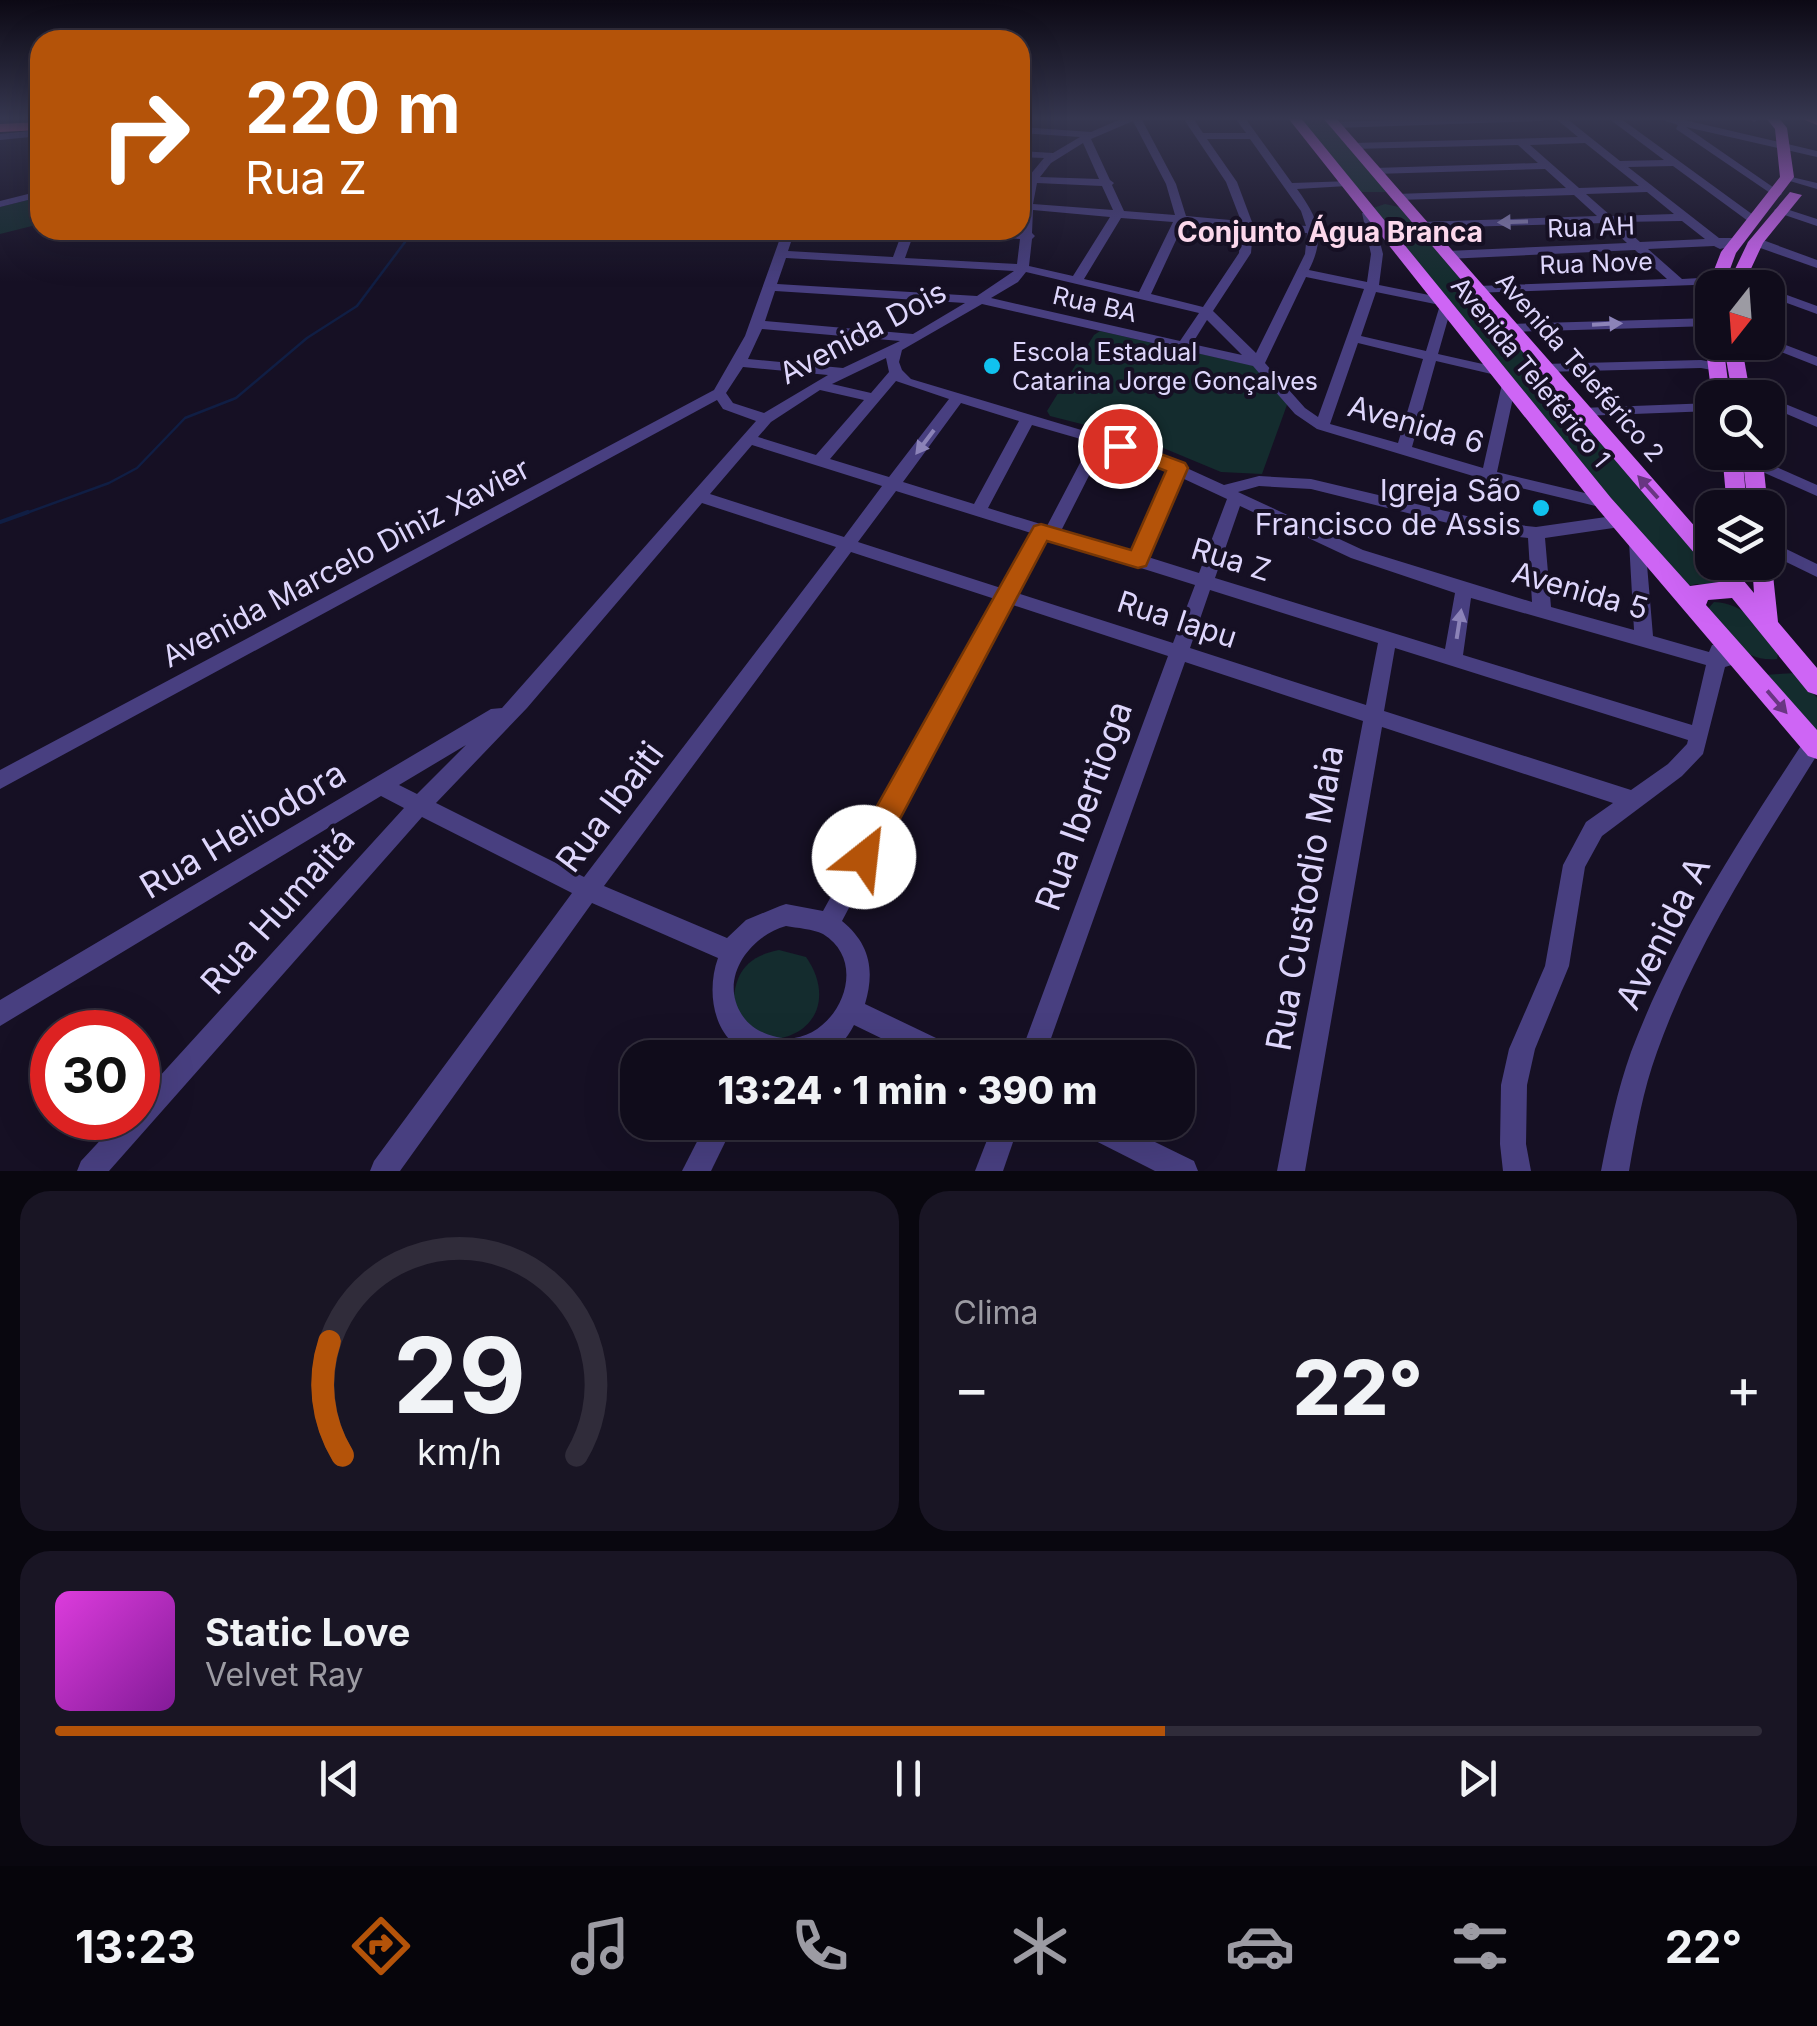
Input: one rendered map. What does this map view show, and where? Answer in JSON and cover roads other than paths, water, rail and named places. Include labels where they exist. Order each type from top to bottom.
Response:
[{"type":"main road","name":"Avenida Teleférico 1","points":[[1337,173],[1381,239],[1445,304],[1604,503],[1694,608],[1725,652],[1815,746]]},
{"type":"main road","name":"Avenida Teleférico 2","points":[[1375,173],[1695,540]]},
{"type":"main road","points":[[1720,270],[1728,245],[1756,214],[1776,194],[1802,182]]},
{"type":"main road","points":[[1743,270],[1756,242],[1802,182]]},
{"type":"main road","points":[[1358,199],[1400,201]]},
{"type":"main road","points":[[1716,360],[1719,380]]},
{"type":"main road","name":"Avenida Teleférico 2","points":[[1729,580],[1817,686]]},
{"type":"main road","points":[[1694,608],[1698,592],[1736,589],[1738,580]]},
{"type":"main road","points":[[1764,580],[1766,625]]},
{"type":"main road","points":[[1725,652],[1770,662],[1792,656]]},
{"type":"street","points":[[1105,173],[1119,212]]},
{"type":"street","points":[[1144,295],[1182,217],[1165,173]]},
{"type":"street","points":[[1183,348],[1245,252],[1250,238],[1242,205],[1222,173]]},
{"type":"street","points":[[1258,363],[1311,254],[1312,230],[1307,211],[1279,173]]},
{"type":"street","points":[[1554,173],[1678,282]]},
{"type":"street","points":[[1630,173],[1685,217],[1728,245]]},
{"type":"street","points":[[1688,173],[1735,206],[1756,214]]},
{"type":"street","points":[[1745,173],[1776,194]]},
{"type":"street","points":[[1030,180],[1109,182]]},
{"type":"street","points":[[1289,186],[1358,199]]},
{"type":"street","points":[[1400,201],[1650,188]]},
{"type":"street","points":[[0,204],[30,196]]},
{"type":"street","points":[[1030,206],[1312,230]]},
{"type":"street","points":[[1780,210],[1817,223]]},
{"type":"street","points":[[1077,280],[1119,212]]},
{"type":"street","points":[[1420,225],[1685,217]]},
{"type":"street","points":[[1322,426],[1370,288],[1381,239]]},
{"type":"street","points":[[766,419],[728,406],[719,393],[739,362],[785,240]]},
{"type":"street","points":[[898,260],[905,240]]},
{"type":"street","points":[[1023,268],[1028,240]]},
{"type":"street","points":[[1756,242],[1817,264]]},
{"type":"street","name":"Rua AH","points":[[1447,255],[1728,245]]},
{"type":"street","name":"Avenida 6","points":[[780,254],[1023,268],[1205,312],[1258,363],[1300,412],[1322,426],[1489,475],[1604,503]]},
{"type":"street","name":"Avenida Dois","points":[[520,702],[702,498],[766,419],[818,384],[916,338],[981,300],[1014,279],[1023,268]]},
{"type":"street","points":[[1300,272],[1445,304],[1403,451]]},
{"type":"street","name":"Rua Nove","points":[[1478,290],[1695,283]]},
{"type":"street","name":"Rua BA","points":[[769,287],[981,300],[1258,363]]},
{"type":"street","points":[[1785,298],[1817,310]]},
{"type":"street","points":[[1510,328],[1695,323]]},
{"type":"street","points":[[755,324],[916,338]]},
{"type":"street","points":[[1352,338],[1504,378],[1504,404],[1489,475]]},
{"type":"street","points":[[819,462],[895,374],[892,363],[897,347]]},
{"type":"street","points":[[1785,349],[1817,362]]},
{"type":"street","points":[[739,362],[844,372]]},
{"type":"street","points":[[1544,368],[1701,364],[1717,367]]},
{"type":"street","name":"Avenida 5","points":[[895,374],[923,388],[1100,439],[1178,468],[1330,544],[1464,589],[1644,641],[1725,652]]},
{"type":"street","points":[[818,384],[873,398]]},
{"type":"street","name":"Avenida Marcelo Diniz Xavier","points":[[0,780],[719,393]]},
{"type":"street","name":"Rua Ibaiti","points":[[384,1171],[588,890],[958,398]]},
{"type":"street","points":[[1504,404],[1526,406]]},
{"type":"street","points":[[1582,412],[1695,407]]},
{"type":"street","points":[[1785,408],[1817,422]]},
{"type":"street","points":[[978,512],[1028,418]]},
{"type":"street","name":"Rua Z","points":[[748,439],[1697,736]]},
{"type":"street","points":[[829,922],[1006,596],[1100,439]]},
{"type":"street","points":[[1138,560],[1178,468]]},
{"type":"street","points":[[1778,470],[1817,490]]},
{"type":"street","points":[[1228,494],[1259,481],[1311,484],[1492,528],[1536,533],[1620,522]]},
{"type":"street","name":"Rua Ibertioga","points":[[1038,1040],[1180,652],[1228,494]]},
{"type":"street","name":"Rua Iapu","points":[[702,498],[1632,800]]},
{"type":"street","points":[[1536,533],[1542,610]]},
{"type":"street","points":[[1637,542],[1644,641]]},
{"type":"street","points":[[1785,555],[1817,571]]},
{"type":"street","points":[[1453,659],[1464,589]]},
{"type":"street","name":"Rua Custodio Maia","points":[[1291,1171],[1388,638]]},
{"type":"street","points":[[1517,1171],[1513,1144],[1514,1085],[1522,1049],[1557,966],[1574,865],[1594,828],[1687,760],[1696,748],[1725,652]]},
{"type":"street","points":[[1792,656],[1817,664]]},
{"type":"street","name":"Rua Heliodora","points":[[0,1014],[520,702]]},
{"type":"street","name":"Rua Humaitá","points":[[91,1171],[420,805],[520,702]]},
{"type":"street","name":"Avenida A","points":[[1615,1171],[1631,1084],[1702,920],[1815,746]]},
{"type":"street","points":[[380,786],[588,890],[732,952]]},
{"type":"street","points":[[747,1040],[729,1018],[722,996],[732,952],[746,934],[765,921],[798,914],[829,922],[855,950],[860,970],[852,1012],[823,1040]]},
{"type":"street","points":[[852,1012],[912,1040]]},
{"type":"street","points":[[696,1171],[712,1140]]},
{"type":"street","points":[[989,1171],[1000,1140]]},
{"type":"street","points":[[1121,1140],[1184,1171]]},
{"type":"waterway","points":[[21,515],[109,483],[137,468],[185,418],[236,398],[307,338],[357,306],[405,240]]},
{"type":"waterway","points":[[0,522],[28,512]]},
{"type":"place","name":"Escola Estadual Catarina Jorge Gonçalves","points":[[992,366]]},
{"type":"place","name":"Igreja São Francisco de Assis","points":[[1541,508]]},
{"type":"district","name":"Conjunto Água Branca","points":[[1330,232]]}]
